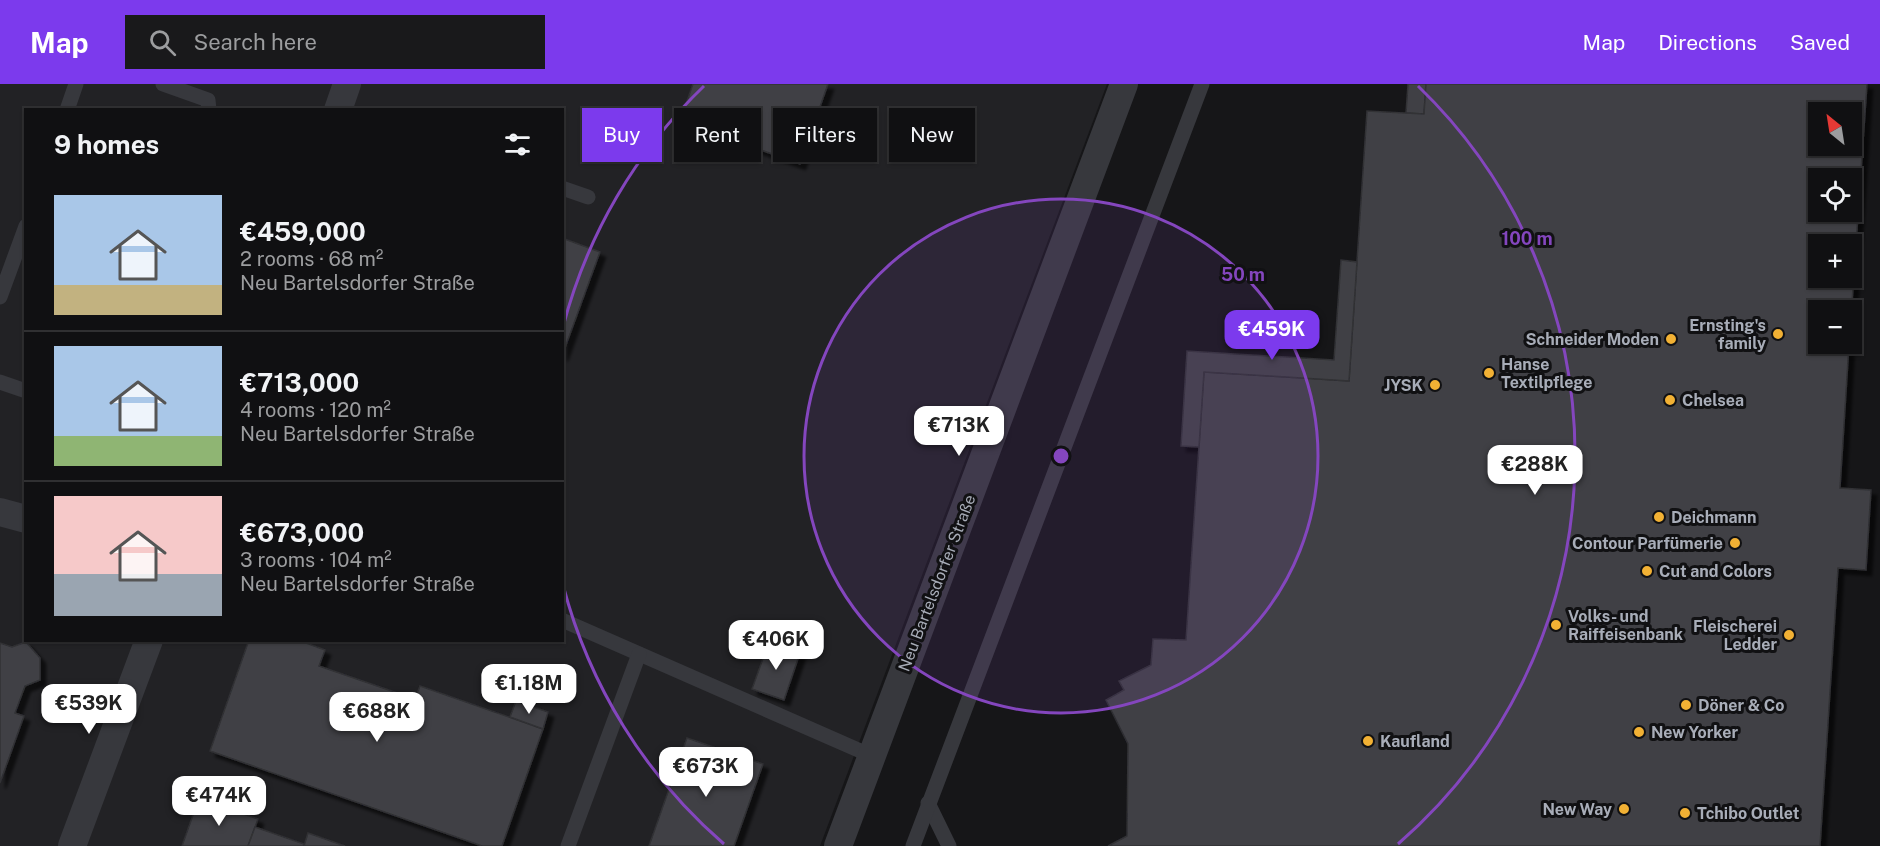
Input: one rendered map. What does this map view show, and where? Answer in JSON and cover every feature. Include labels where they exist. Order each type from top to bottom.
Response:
[{"type":"street","name":"Neu Bartelsdorfer Straße","points":[[838,846],[1124,84]]},
{"type":"street","points":[[0,512],[24,518]]},
{"type":"street","points":[[72,846],[148,642]]},
{"type":"lane","points":[[68,108],[76,84]]},
{"type":"lane","points":[[163,84],[208,100],[209,108]]},
{"type":"lane","points":[[913,846],[1202,84]]},
{"type":"lane","points":[[564,189],[588,197]]},
{"type":"lane","points":[[0,297],[24,231]]},
{"type":"lane","points":[[0,382],[24,390]]},
{"type":"lane","points":[[564,621],[872,756]]},
{"type":"lane","points":[[568,846],[639,654]]},
{"type":"lane","points":[[928,803],[948,846]]},
{"type":"shaded area","points":[[0,84],[1107,84],[820,846],[0,846]]},
{"type":"building","points":[[693,84],[828,84],[820,108],[773,108],[773,154],[761,150],[761,108],[685,108]]},
{"type":"building","points":[[1408,84],[1426,84],[1424,114],[1406,113]]},
{"type":"building","points":[[1426,84],[1867,84],[1861,168],[1808,168],[1808,222],[1858,222],[1857,234],[1808,234],[1808,288],[1853,288],[1852,300],[1808,300],[1808,354],[1848,354],[1840,488],[1871,490],[1866,570],[1838,568],[1820,846],[1108,846],[1127,836],[1128,744],[1106,700],[1124,690],[1119,681],[1151,665],[1153,639],[1186,640],[1204,372],[1349,381],[1367,111],[1424,114]]},
{"type":"building","points":[[564,239],[600,252],[564,351]]},
{"type":"building","points":[[1341,260],[1357,262],[1349,381],[1204,372],[1199,447],[1181,446],[1187,351],[1334,360]]},
{"type":"building","points":[[26,642],[40,658],[40,680],[25,686],[15,713],[24,716],[0,783],[0,643],[12,647]]},
{"type":"building","points":[[248,642],[303,642],[325,650],[319,666],[415,699],[420,686],[543,729],[502,846],[482,846],[210,751]]},
{"type":"building","points":[[769,642],[800,653],[784,700],[752,689]]},
{"type":"building","points":[[516,701],[548,712],[543,729],[510,717]]},
{"type":"building","points":[[687,738],[763,764],[734,846],[649,846]]},
{"type":"building","points":[[199,798],[258,819],[248,846],[182,846]]},
{"type":"building","points":[[255,827],[304,844],[304,846],[248,846]]},
{"type":"building","points":[[308,833],[345,846],[304,846]]},
{"type":"place","name":"Ernsting's family","points":[[1778,334]]},
{"type":"place","name":"Schneider Moden","points":[[1671,339]]},
{"type":"place","name":"Hanse Textilpflege","points":[[1489,373]]},
{"type":"place","name":"JYSK","points":[[1435,385]]},
{"type":"place","name":"Chelsea","points":[[1670,400]]},
{"type":"place","name":"Deichmann","points":[[1659,517]]},
{"type":"place","name":"Contour Parfümerie","points":[[1735,543]]},
{"type":"place","name":"Cut and Colors","points":[[1647,571]]},
{"type":"place","name":"Volks- und Raiffeisenbank","points":[[1556,625]]},
{"type":"place","name":"Fleischerei Ledder","points":[[1789,635]]},
{"type":"place","name":"Döner & Co","points":[[1686,705]]},
{"type":"place","name":"New Yorker","points":[[1639,732]]},
{"type":"place","name":"Kaufland","points":[[1368,741]]},
{"type":"place","name":"New Way","points":[[1624,809]]},
{"type":"place","name":"Tchibo Outlet","points":[[1685,813]]}]
